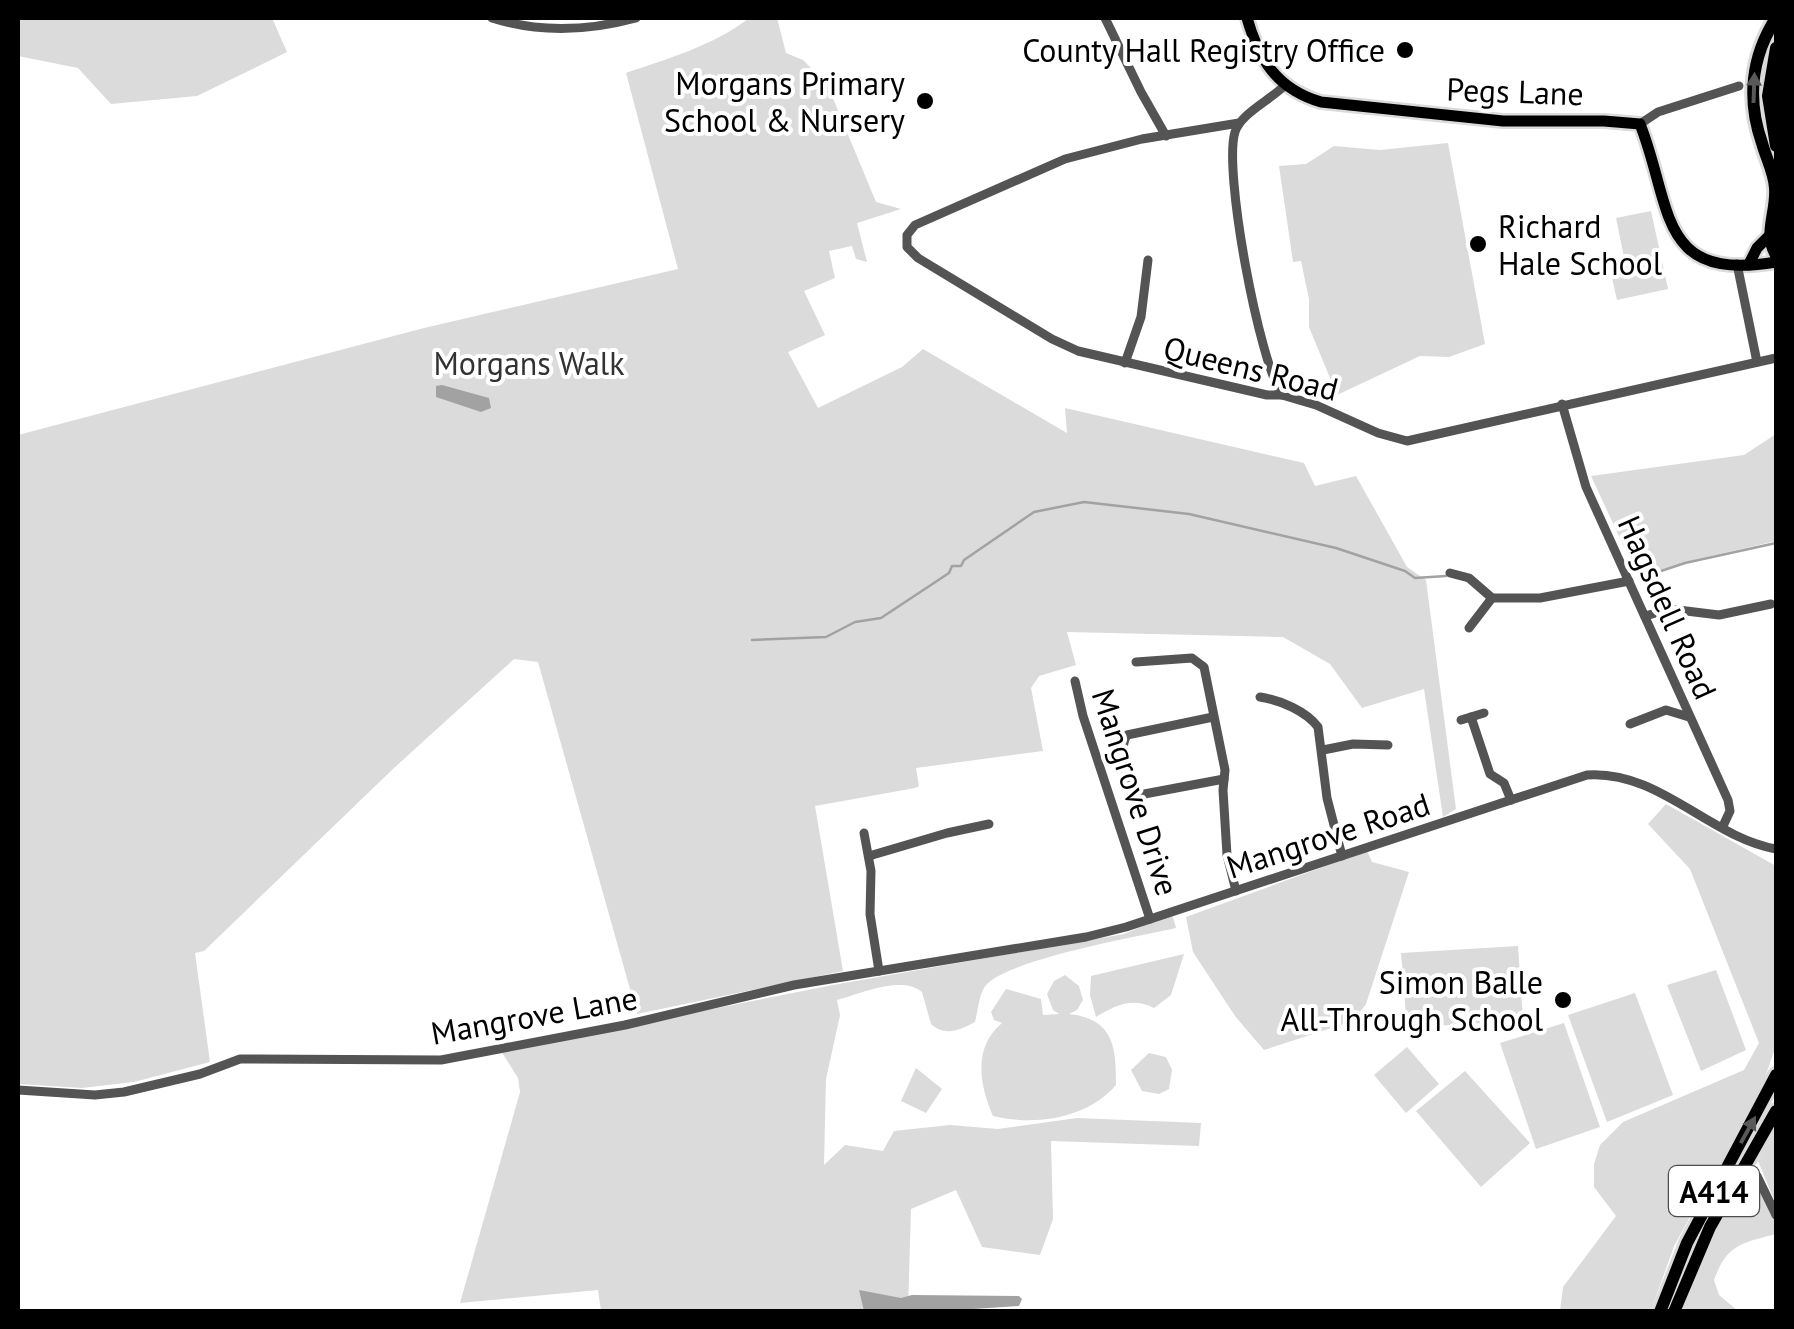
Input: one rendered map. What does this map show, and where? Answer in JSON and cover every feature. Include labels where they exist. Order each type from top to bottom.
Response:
[{"type":"highway","points":[[1776,18],[1759,50],[1752,86],[1756,122],[1775,188],[1775,216],[1769,236],[1776,258]]},
{"type":"highway","points":[[1776,48],[1768,96],[1776,146]]},
{"type":"highway","name":"A414","points":[[1660,1312],[1686,1243],[1776,1075]]},
{"type":"highway","name":"A414","points":[[1674,1312],[1698,1252],[1776,1111]]},
{"type":"main road","points":[[1247,18],[1262,60],[1285,85]]},
{"type":"main road","name":"Pegs Lane","points":[[1285,85],[1310,99],[1357,108],[1518,122],[1640,124]]},
{"type":"main road","points":[[1640,124],[1675,236],[1698,258],[1712,263],[1776,258]]},
{"type":"main road","points":[[1744,263],[1769,236]]},
{"type":"street","points":[[492,18],[571,29],[636,18]]},
{"type":"street","points":[[1105,18],[1166,136],[1239,123],[1285,85]]},
{"type":"street","name":"Pegs Lane","points":[[1640,124],[1658,112],[1739,86]]},
{"type":"street","points":[[1239,123],[1234,140],[1234,170],[1246,263],[1262,345],[1282,395]]},
{"type":"street","name":"Queens Road","points":[[1166,136],[1084,153],[1030,173],[915,225],[906,239],[909,250],[1064,345],[1267,395],[1282,395],[1407,441],[1776,358]]},
{"type":"street","points":[[1125,362],[1141,317],[1148,260]]},
{"type":"street","points":[[1744,263],[1757,362]]},
{"type":"street","name":"Hagsdell Road","points":[[1562,404],[1586,487],[1730,804],[1723,826]]},
{"type":"street","points":[[1450,573],[1469,578],[1492,598],[1540,598],[1629,581]]},
{"type":"street","points":[[1469,628],[1492,598]]},
{"type":"street","points":[[1645,616],[1670,610],[1718,615],[1771,604]]},
{"type":"street","points":[[1136,662],[1173,657],[1198,660],[1204,667],[1224,779],[1227,855],[1236,891]]},
{"type":"street","name":"Mangrove Drive","points":[[1074,681],[1150,919]]},
{"type":"street","points":[[1260,697],[1285,704],[1311,718],[1320,733],[1326,790],[1342,856]]},
{"type":"street","points":[[1630,724],[1666,710],[1690,717]]},
{"type":"street","points":[[1484,713],[1466,719],[1490,774],[1504,783],[1511,800]]},
{"type":"street","points":[[1213,716],[1127,735],[1122,749],[1132,789],[1139,795],[1224,779]]},
{"type":"street","points":[[1323,750],[1353,744],[1388,745]]},
{"type":"street","name":"Mangrove Road","points":[[879,971],[1054,943],[1150,919],[1587,775],[1615,776],[1654,789],[1723,826],[1737,838],[1776,849]]},
{"type":"street","points":[[869,856],[947,832],[989,824]]},
{"type":"street","points":[[864,833],[872,878],[870,914],[879,971]]},
{"type":"street","name":"Mangrove Lane","points":[[18,1090],[124,1092],[240,1059],[441,1060],[626,1025],[794,985],[879,971]]},
{"type":"street","points":[[1750,1157],[1776,1215]]},
{"type":"street","points":[[1738,1176],[1758,1176]]},
{"type":"green space","points":[[18,18],[272,18],[287,52],[197,96],[111,104],[78,68],[18,56]]},
{"type":"green space","name":"Morgans Walk","points":[[749,18],[777,18],[786,53],[803,60],[827,84],[876,202],[901,209],[857,223],[867,262],[856,259],[852,246],[829,251],[835,278],[804,291],[825,335],[788,352],[818,408],[902,367],[923,349],[1067,433],[1065,408],[1304,463],[1315,486],[1356,476],[1407,567],[1426,580],[1456,809],[1443,817],[1424,689],[1362,708],[1330,664],[1283,637],[1067,632],[1076,665],[1039,676],[1031,688],[1043,751],[916,768],[919,786],[915,788],[815,806],[843,971],[637,1014],[538,662],[514,659],[204,951],[195,953],[210,1062],[134,1082],[82,1088],[18,1084],[18,435],[424,328],[678,269],[626,73],[706,44]]},
{"type":"green space","points":[[1448,143],[1485,344],[1449,357],[1420,356],[1337,395],[1309,327],[1309,299],[1301,261],[1293,262],[1279,166],[1306,164],[1334,146],[1380,150]]},
{"type":"green space","points":[[1651,211],[1668,289],[1617,300],[1608,261],[1624,257],[1616,218]]},
{"type":"green space","points":[[1776,434],[1776,541],[1638,577],[1591,476],[1744,455]]},
{"type":"green space","points":[[1666,804],[1776,866],[1776,1045],[1761,1089],[1674,1246],[1651,1311],[1560,1311],[1563,1287],[1616,1216],[1594,1187],[1594,1164],[1600,1145],[1623,1122],[1744,1070],[1759,1043],[1690,869],[1648,824]]},
{"type":"green space","points":[[1367,851],[1372,862],[1409,872],[1366,1004],[1353,1021],[1264,1050],[1235,1016],[1193,952],[1186,917]]},
{"type":"green space","points":[[1172,914],[1176,928],[1076,950],[1001,975],[984,987],[975,1022],[958,1030],[942,1030],[931,1024],[922,992],[913,987],[892,985],[837,1000],[840,1015],[826,1079],[824,1165],[845,1145],[883,1151],[894,1131],[950,1125],[998,1129],[1077,1118],[1201,1123],[1199,1146],[1051,1141],[1053,1219],[1040,1255],[982,1247],[956,1190],[911,1209],[908,1311],[601,1311],[598,1290],[460,1303],[520,1092],[518,1078],[501,1051],[833,985],[1124,934]]},
{"type":"green space","points":[[1518,946],[1523,1020],[1407,1028],[1401,953]]},
{"type":"green space","points":[[1184,954],[1171,995],[1154,1008],[1124,1004],[1096,1017],[1090,995],[1091,976]]},
{"type":"green space","points":[[1716,970],[1746,1050],[1701,1071],[1667,985]]},
{"type":"green space","points":[[1065,975],[1079,986],[1083,1000],[1069,1014],[1095,1022],[1109,1037],[1116,1085],[1090,1106],[1059,1117],[1026,1120],[993,1116],[981,1066],[986,1043],[1002,1023],[994,1020],[991,1012],[1006,989],[1041,999],[1043,1015],[1059,1014],[1053,1010],[1047,994],[1054,981]]},
{"type":"green space","points":[[1635,993],[1673,1095],[1607,1122],[1568,1015]]},
{"type":"green space","points":[[1564,1023],[1600,1127],[1536,1149],[1500,1043]]},
{"type":"green space","points":[[1407,1047],[1439,1084],[1406,1113],[1374,1075]]},
{"type":"green space","points":[[1149,1053],[1166,1057],[1172,1070],[1169,1089],[1159,1094],[1142,1091],[1131,1070]]},
{"type":"green space","points":[[916,1068],[942,1089],[926,1113],[901,1101]]},
{"type":"green space","points":[[1465,1071],[1530,1143],[1481,1187],[1416,1111]]},
{"type":"green space","points":[[1776,1126],[1776,1204],[1758,1161]]},
{"type":"green space","points":[[1752,1186],[1761,1188],[1776,1222],[1776,1234],[1737,1247],[1719,1268],[1714,1280],[1719,1295],[1738,1311],[1680,1312],[1718,1226]]},
{"type":"shaded area","points":[[436,386],[489,398],[491,408],[481,412],[436,397]]},
{"type":"shaded area","points":[[859,1290],[901,1298],[912,1295],[1022,1299],[1019,1306],[864,1311]]},
{"type":"waterway","points":[[752,640],[826,637],[855,622],[881,618],[1034,512],[1084,502],[1189,514],[1336,548],[1415,578],[1446,576]]},
{"type":"waterway","points":[[1646,576],[1685,563],[1776,543]]},
{"type":"place","name":"County Hall Registry Office","points":[[1405,50]]},
{"type":"place","name":"Morgans Primary School & Nursery","points":[[925,101]]},
{"type":"place","name":"Richard Hale School","points":[[1478,244]]},
{"type":"place","name":"Simon Balle All-Through School","points":[[1563,1000]]}]
